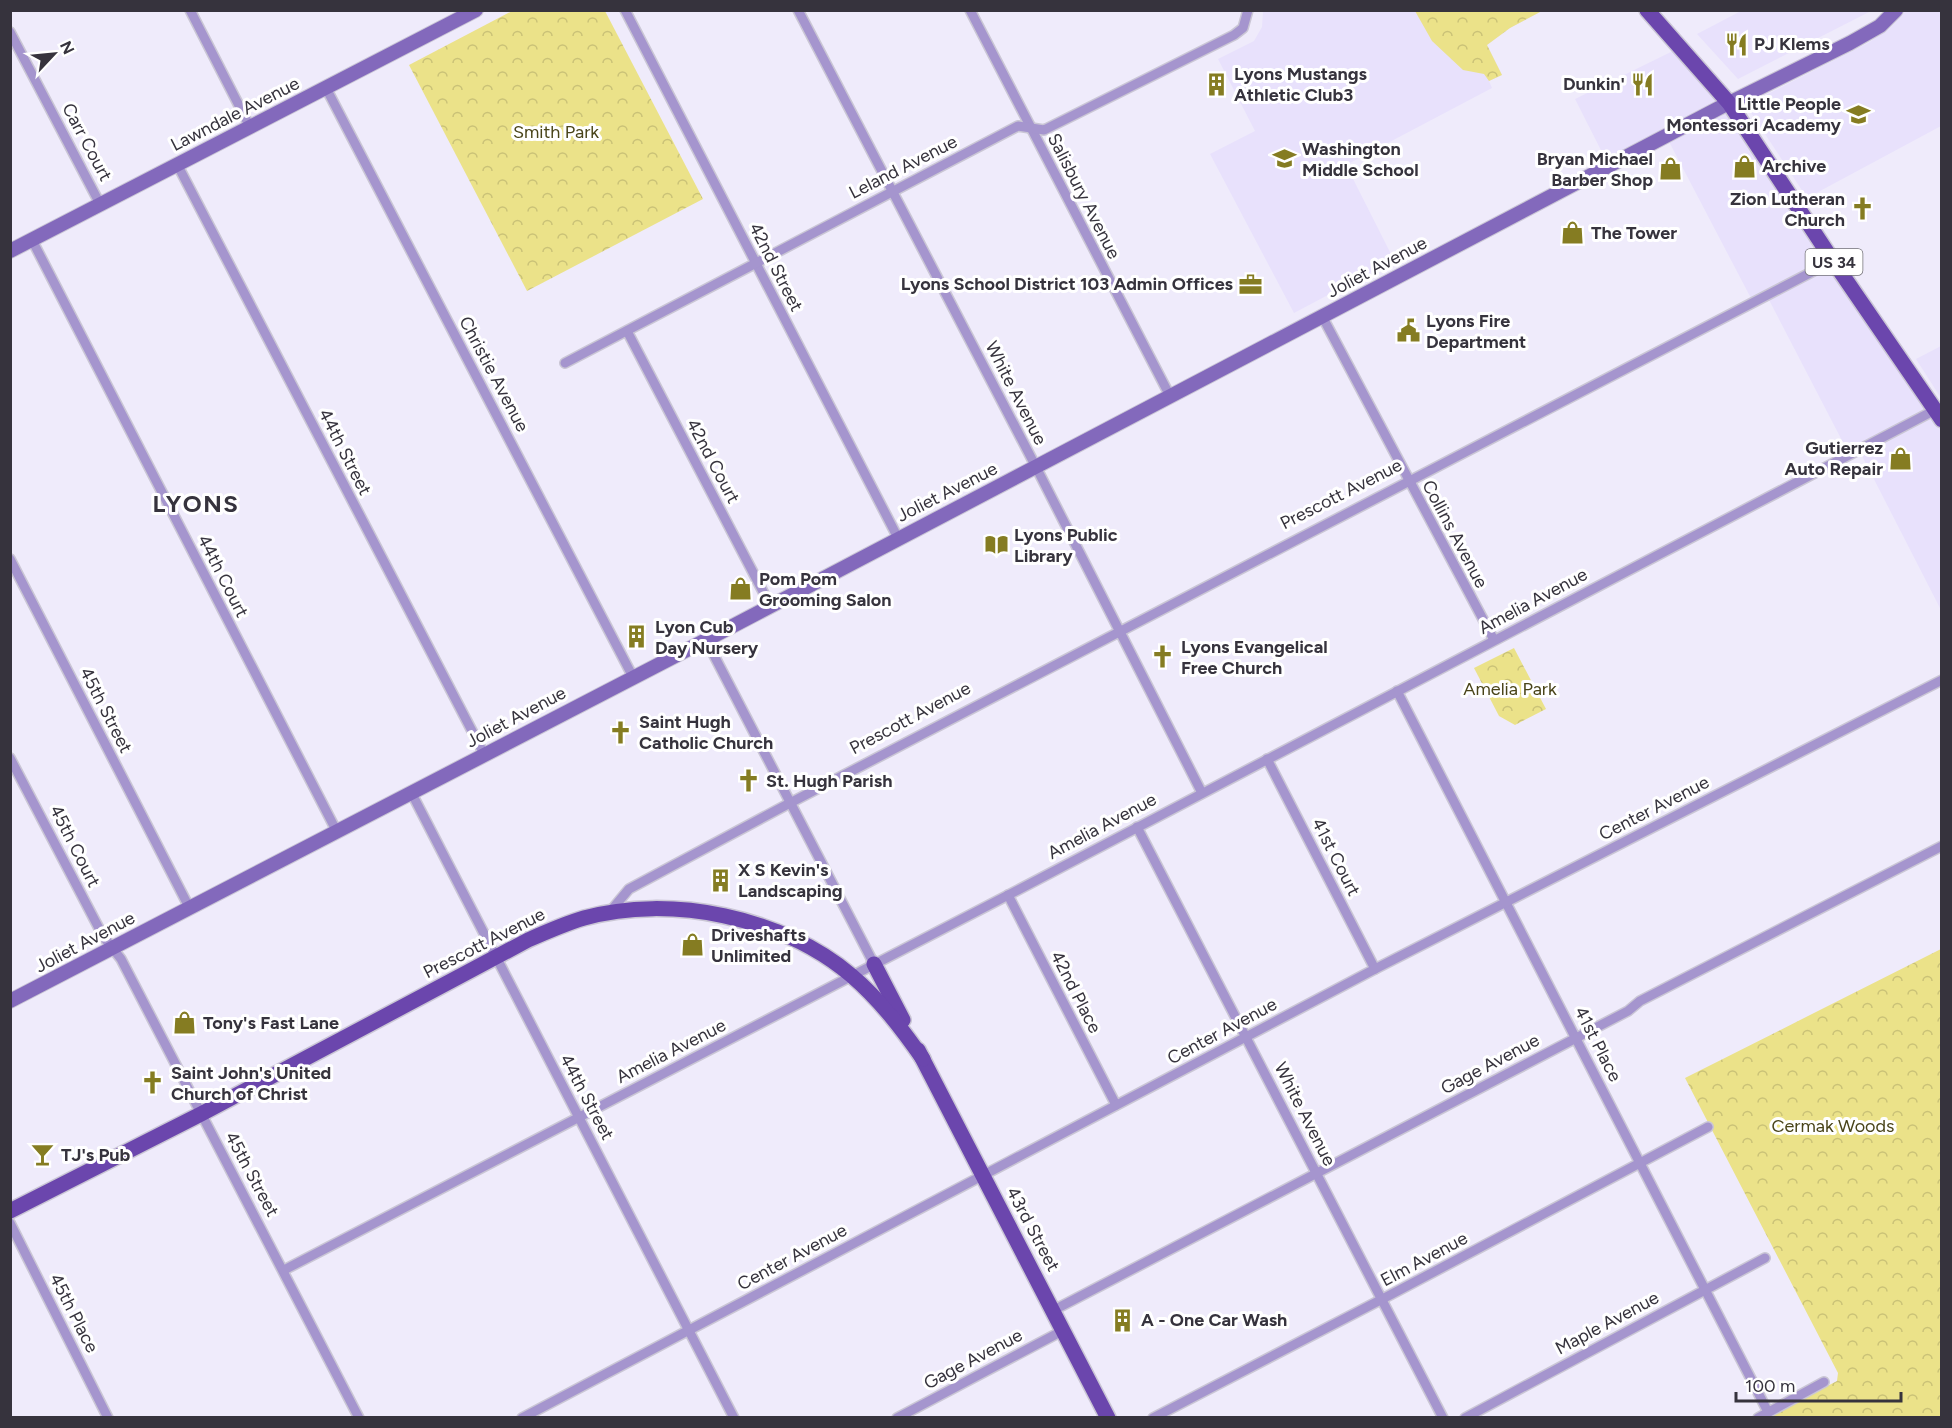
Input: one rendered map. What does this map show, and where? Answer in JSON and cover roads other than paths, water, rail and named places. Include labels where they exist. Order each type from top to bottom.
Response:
[{"type":"main road","name":"US 34","points":[[1647,10],[1729,103],[1938,415]]},
{"type":"main road","points":[[609,913],[679,909],[728,917],[778,932],[822,955],[852,976],[892,1016],[923,1059]]},
{"type":"main road","name":"Prescott Avenue","points":[[10,1211],[201,1114],[495,958],[558,927],[609,913]]},
{"type":"main road","points":[[874,964],[923,1059]]},
{"type":"main road","name":"43rd Street","points":[[923,1059],[1108,1418]]},
{"type":"street","points":[[190,10],[250,127]]},
{"type":"street","name":"Lawndale Avenue","points":[[10,251],[476,10]]},
{"type":"street","name":"42nd Street","points":[[625,10],[898,538]]},
{"type":"street","name":"White Avenue","points":[[798,10],[1202,792]]},
{"type":"street","name":"Salisbury Avenue","points":[[970,10],[1170,396]]},
{"type":"street","name":"Leland Avenue","points":[[565,363],[1018,126],[1044,130],[1234,35],[1243,28],[1248,10]]},
{"type":"street","name":"Joliet Avenue","points":[[10,1001],[706,640],[1729,103],[1850,44],[1880,26],[1896,10]]},
{"type":"street","name":"Carr Court","points":[[10,33],[100,204]]},
{"type":"street","name":"Christie Avenue","points":[[326,88],[633,676]]},
{"type":"street","name":"44th Street","points":[[177,164],[484,754]]},
{"type":"street","name":"44th Court","points":[[32,240],[336,830]]},
{"type":"street","name":"Prescott Avenue","points":[[609,913],[629,889],[790,803],[1833,261]]},
{"type":"street","name":"Collins Avenue","points":[[1322,316],[1494,640]]},
{"type":"street","name":"42nd Court","points":[[627,331],[770,605]]},
{"type":"street","name":"Amelia Avenue","points":[[284,1270],[1494,640],[1938,415]]},
{"type":"street","name":"45th Street","points":[[10,559],[189,907]]},
{"type":"street","points":[[706,640],[874,964]]},
{"type":"street","name":"Center Avenue","points":[[522,1418],[1375,969],[1941,680]]},
{"type":"street","name":"41st Place","points":[[1397,691],[1768,1412]]},
{"type":"street","name":"45th Court","points":[[10,758],[103,936],[112,948]]},
{"type":"street","name":"41st Court","points":[[1267,759],[1375,969]]},
{"type":"street","name":"44th Street","points":[[411,792],[734,1418]]},
{"type":"street","name":"White Avenue","points":[[1137,826],[1443,1418]]},
{"type":"street","name":"Gage Avenue","points":[[1054,1310],[1628,1011],[1640,1001],[1941,846]]},
{"type":"street","name":"42nd Place","points":[[1008,895],[1116,1105]]},
{"type":"street","name":"45th Street","points":[[112,948],[122,959],[359,1418]]},
{"type":"street","name":"Elm Avenue","points":[[1153,1418],[1708,1128]]},
{"type":"street","name":"45th Place","points":[[10,1223],[108,1418]]},
{"type":"street","name":"Maple Avenue","points":[[1465,1418],[1764,1258]]},
{"type":"street","name":"Gage Avenue","points":[[897,1418],[1064,1330]]},
{"type":"street","points":[[1758,1418],[1824,1382]]},
{"type":"place","name":"PJ Klems","points":[[1736,44]]},
{"type":"place","name":"Lyons Mustangs Athletic Club3","points":[[1216,84]]},
{"type":"place","name":"Dunkin'","points":[[1643,84]]},
{"type":"place","name":"Little People Montessori Academy","points":[[1859,114]]},
{"type":"place","name":"Washington Middle School","points":[[1284,159]]},
{"type":"place","name":"Archive","points":[[1744,166]]},
{"type":"place","name":"Bryan Michael Barber Shop","points":[[1671,169]]},
{"type":"place","name":"Zion Lutheran Church","points":[[1863,209]]},
{"type":"place","name":"The Tower","points":[[1573,233]]},
{"type":"place","name":"Lyons School District 103 Admin Offices","points":[[1251,284]]},
{"type":"place","name":"Lyons Fire Department","points":[[1408,331]]},
{"type":"place","name":"Gutierrez Auto Repair","points":[[1901,458]]},
{"type":"place","name":"Lyons Public Library","points":[[996,545]]},
{"type":"place","name":"Pom Pom Grooming Salon","points":[[741,589]]},
{"type":"place","name":"Lyon Cub Day Nursery","points":[[637,637]]},
{"type":"place","name":"Lyons Evangelical Free Church","points":[[1163,657]]},
{"type":"place","name":"Saint Hugh Catholic Church","points":[[621,732]]},
{"type":"place","name":"St. Hugh Parish","points":[[748,781]]},
{"type":"place","name":"X S Kevin's Landscaping","points":[[720,880]]},
{"type":"place","name":"Driveshafts Unlimited","points":[[693,945]]},
{"type":"place","name":"Tony's Fast Lane","points":[[185,1023]]},
{"type":"place","name":"Saint John's United Church of Christ","points":[[153,1083]]},
{"type":"place","name":"TJ's Pub","points":[[43,1155]]},
{"type":"place","name":"A - One Car Wash","points":[[1123,1320]]},
{"type":"district","name":"LYONS","points":[[196,504]]},
{"type":"park label","name":"Smith Park","points":[[556,132]]},
{"type":"park label","name":"Amelia Park","points":[[1510,689]]},
{"type":"park label","name":"Cermak Woods","points":[[1833,1126]]}]
